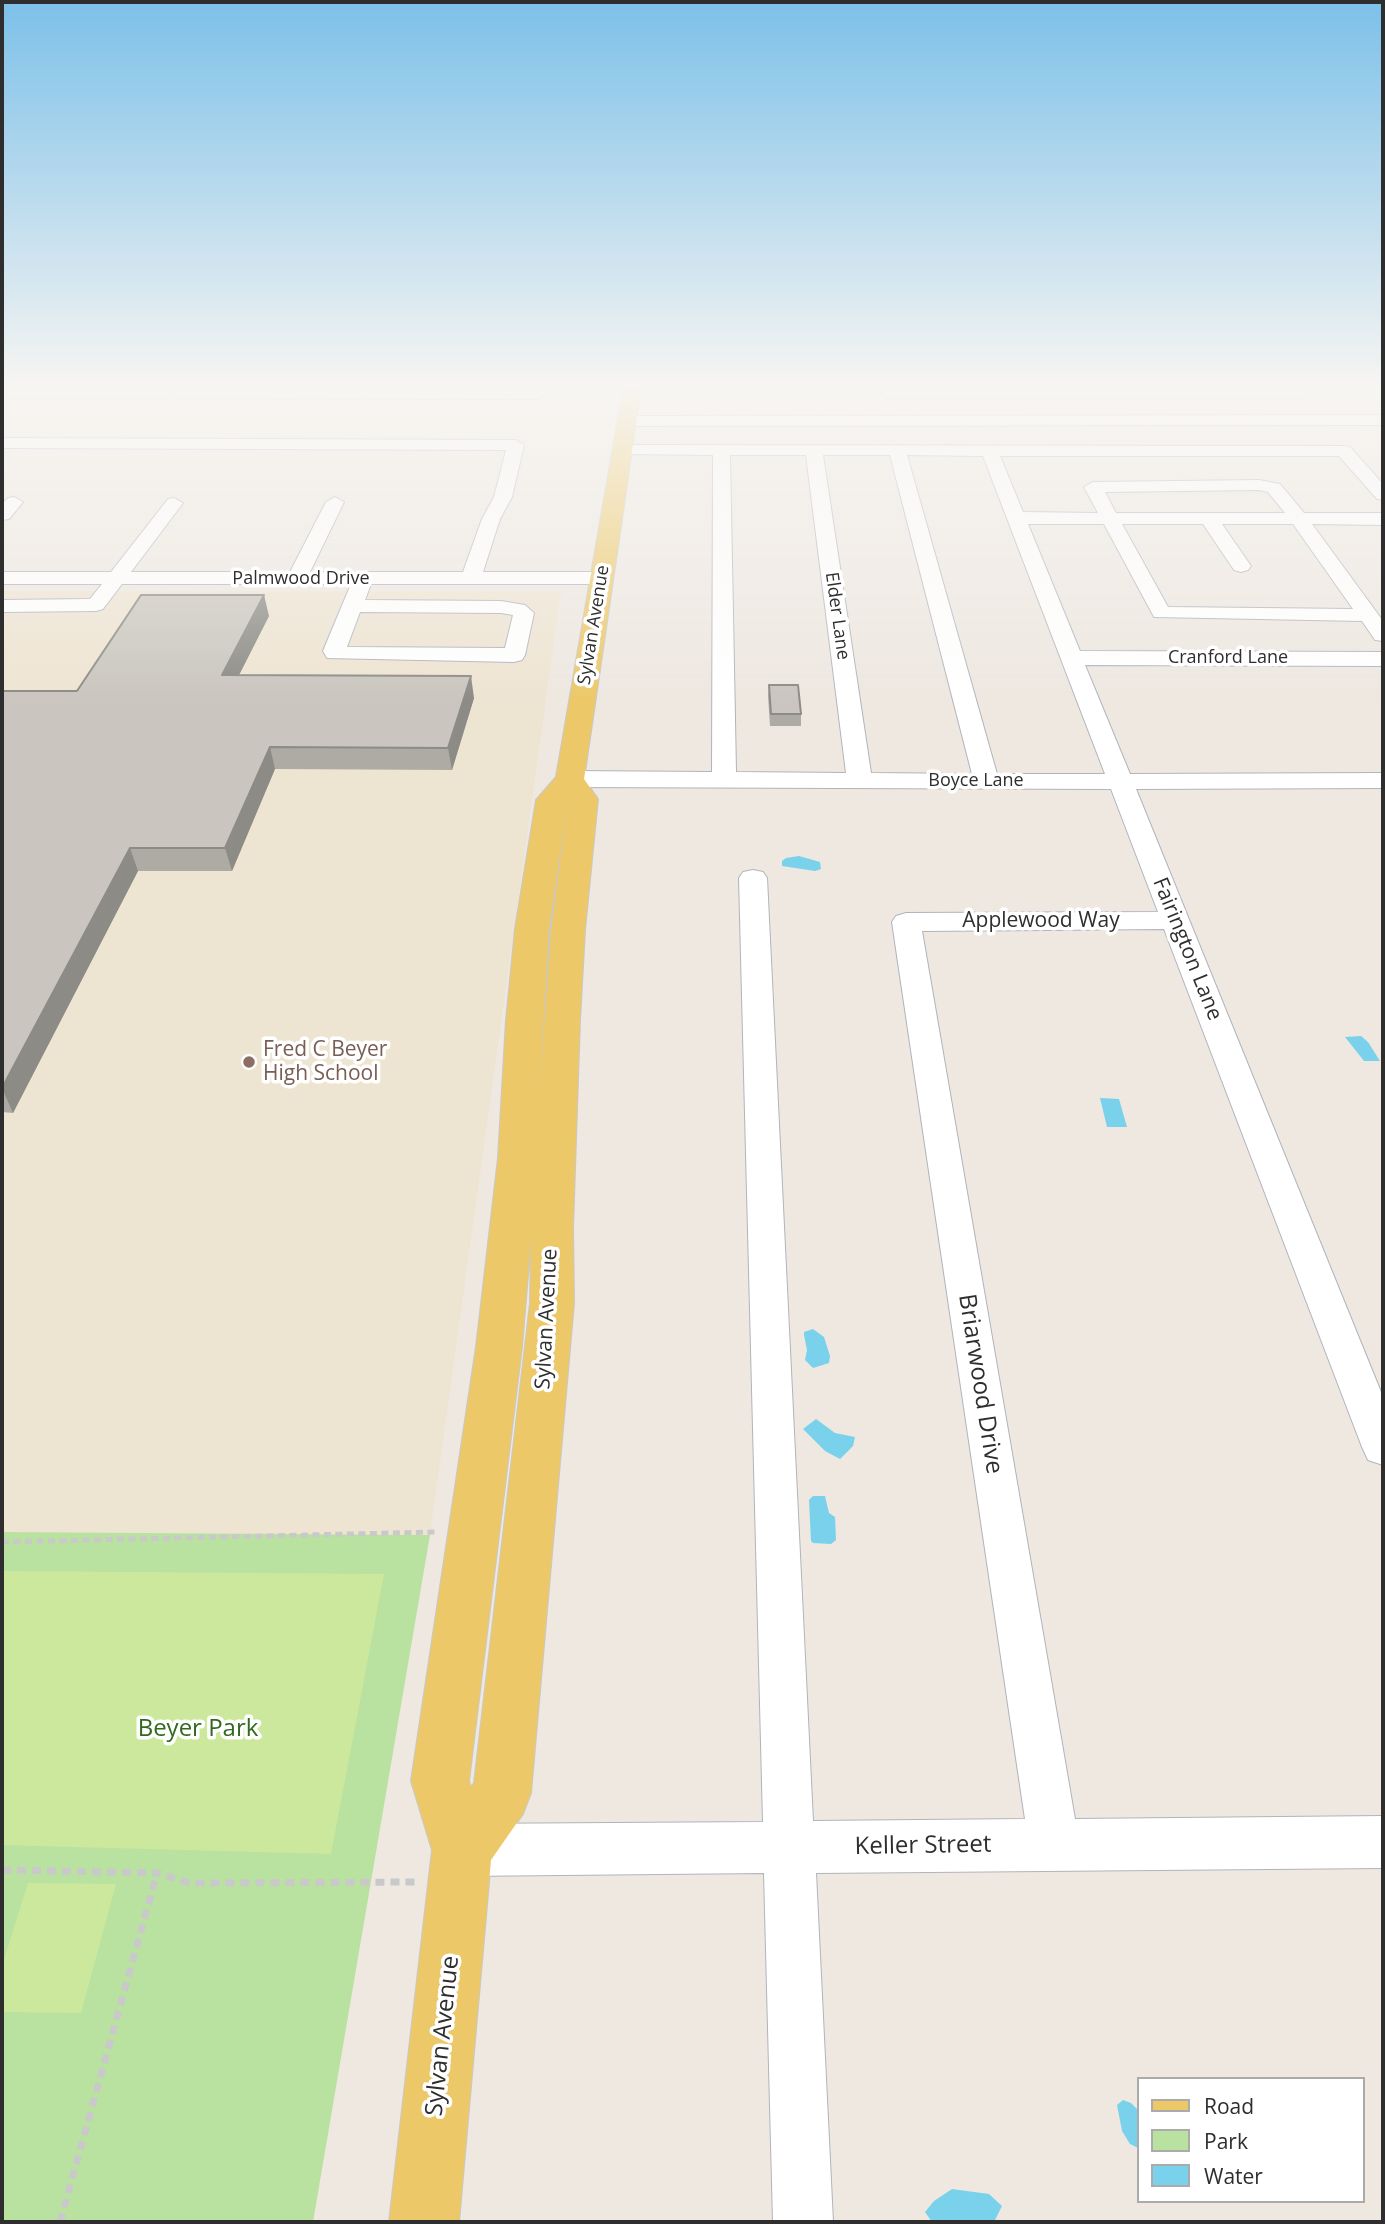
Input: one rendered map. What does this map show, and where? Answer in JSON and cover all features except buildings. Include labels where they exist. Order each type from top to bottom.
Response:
[{"type":"main road","name":"Sylvan Avenue","points":[[424,2222],[461,1866],[440,1781],[501,1333],[519,1146],[524,1020],[532,929],[551,800],[570,779],[615,493]]},
{"type":"main road","name":"Sylvan Avenue","points":[[461,1866],[502,1793],[530,1531],[552,1303],[552,1228],[568,930],[583,799],[570,779]]},
{"type":"street","points":[[471,579],[491,519],[504,493]]},
{"type":"street","points":[[721,493],[724,779]]},
{"type":"street","name":"Elder Lane","points":[[820,493],[860,781]]},
{"type":"street","points":[[908,493],[986,781]]},
{"type":"street","name":"Fairington Lane","points":[[1006,493],[1119,782],[1380,1428]]},
{"type":"street","points":[[1096,493],[1161,613],[1368,615]]},
{"type":"street","points":[[1279,493],[1383,635]]},
{"type":"street","points":[[296,580],[335,502]]},
{"type":"street","points":[[2,606],[96,605],[174,503]]},
{"type":"street","points":[[1016,518],[1383,519]]},
{"type":"street","points":[[1208,518],[1241,566]]},
{"type":"street","name":"Palmwood Drive","points":[[2,578],[601,578]]},
{"type":"street","points":[[352,606],[501,607],[524,613],[514,655],[335,653],[352,606],[363,579]]},
{"type":"street","name":"Cranford Lane","points":[[1072,658],[1383,659]]},
{"type":"street","name":"Boyce Lane","points":[[570,779],[1119,782],[1383,780]]},
{"type":"street","points":[[753,878],[803,2222]]},
{"type":"street","name":"Applewood Way","points":[[906,922],[1177,920]]},
{"type":"street","name":"Briarwood Drive","points":[[906,922],[1055,1845]]},
{"type":"street","name":"Keller Street","points":[[461,1866],[788,1847],[1383,1842]]},
{"type":"path","points":[[2,1542],[473,1531]]},
{"type":"path","points":[[2,1870],[157,1873],[189,1883],[461,1866]]},
{"type":"path","points":[[60,2222],[157,1873]]},
{"type":"shaded area","name":"Fred C Beyer High School","points":[[2,591],[561,592],[430,1535],[2,1532]]},
{"type":"green space","name":"Beyer Park","points":[[2,1532],[430,1535],[313,2222],[2,2222]]},
{"type":"green space","points":[[2,1571],[384,1574],[331,1854],[2,1845]]},
{"type":"green space","points":[[28,1883],[116,1884],[81,2013],[2,2012],[2,1966]]},
{"type":"water","points":[[799,856],[820,862],[821,869],[815,871],[782,866],[782,861],[786,858]]},
{"type":"water","points":[[1361,1036],[1380,1061],[1364,1061],[1345,1037]]},
{"type":"water","points":[[1100,1098],[1119,1099],[1127,1127],[1107,1127]]},
{"type":"water","points":[[813,1329],[824,1337],[830,1356],[829,1363],[813,1368],[805,1360],[807,1350],[804,1332]]},
{"type":"water","points":[[816,1419],[835,1433],[855,1437],[853,1446],[840,1459],[825,1451],[803,1429]]},
{"type":"water","points":[[813,1496],[825,1496],[829,1513],[835,1517],[836,1540],[831,1544],[811,1541],[809,1500]]},
{"type":"water","points":[[1123,2100],[1136,2108],[1136,2147],[1130,2144],[1122,2131],[1117,2105]]},
{"type":"water","points":[[952,2189],[989,2194],[1002,2206],[994,2222],[932,2222],[925,2212],[934,2201]]},
{"type":"place","name":"Fred C Beyer High School","points":[[249,1062]]}]
